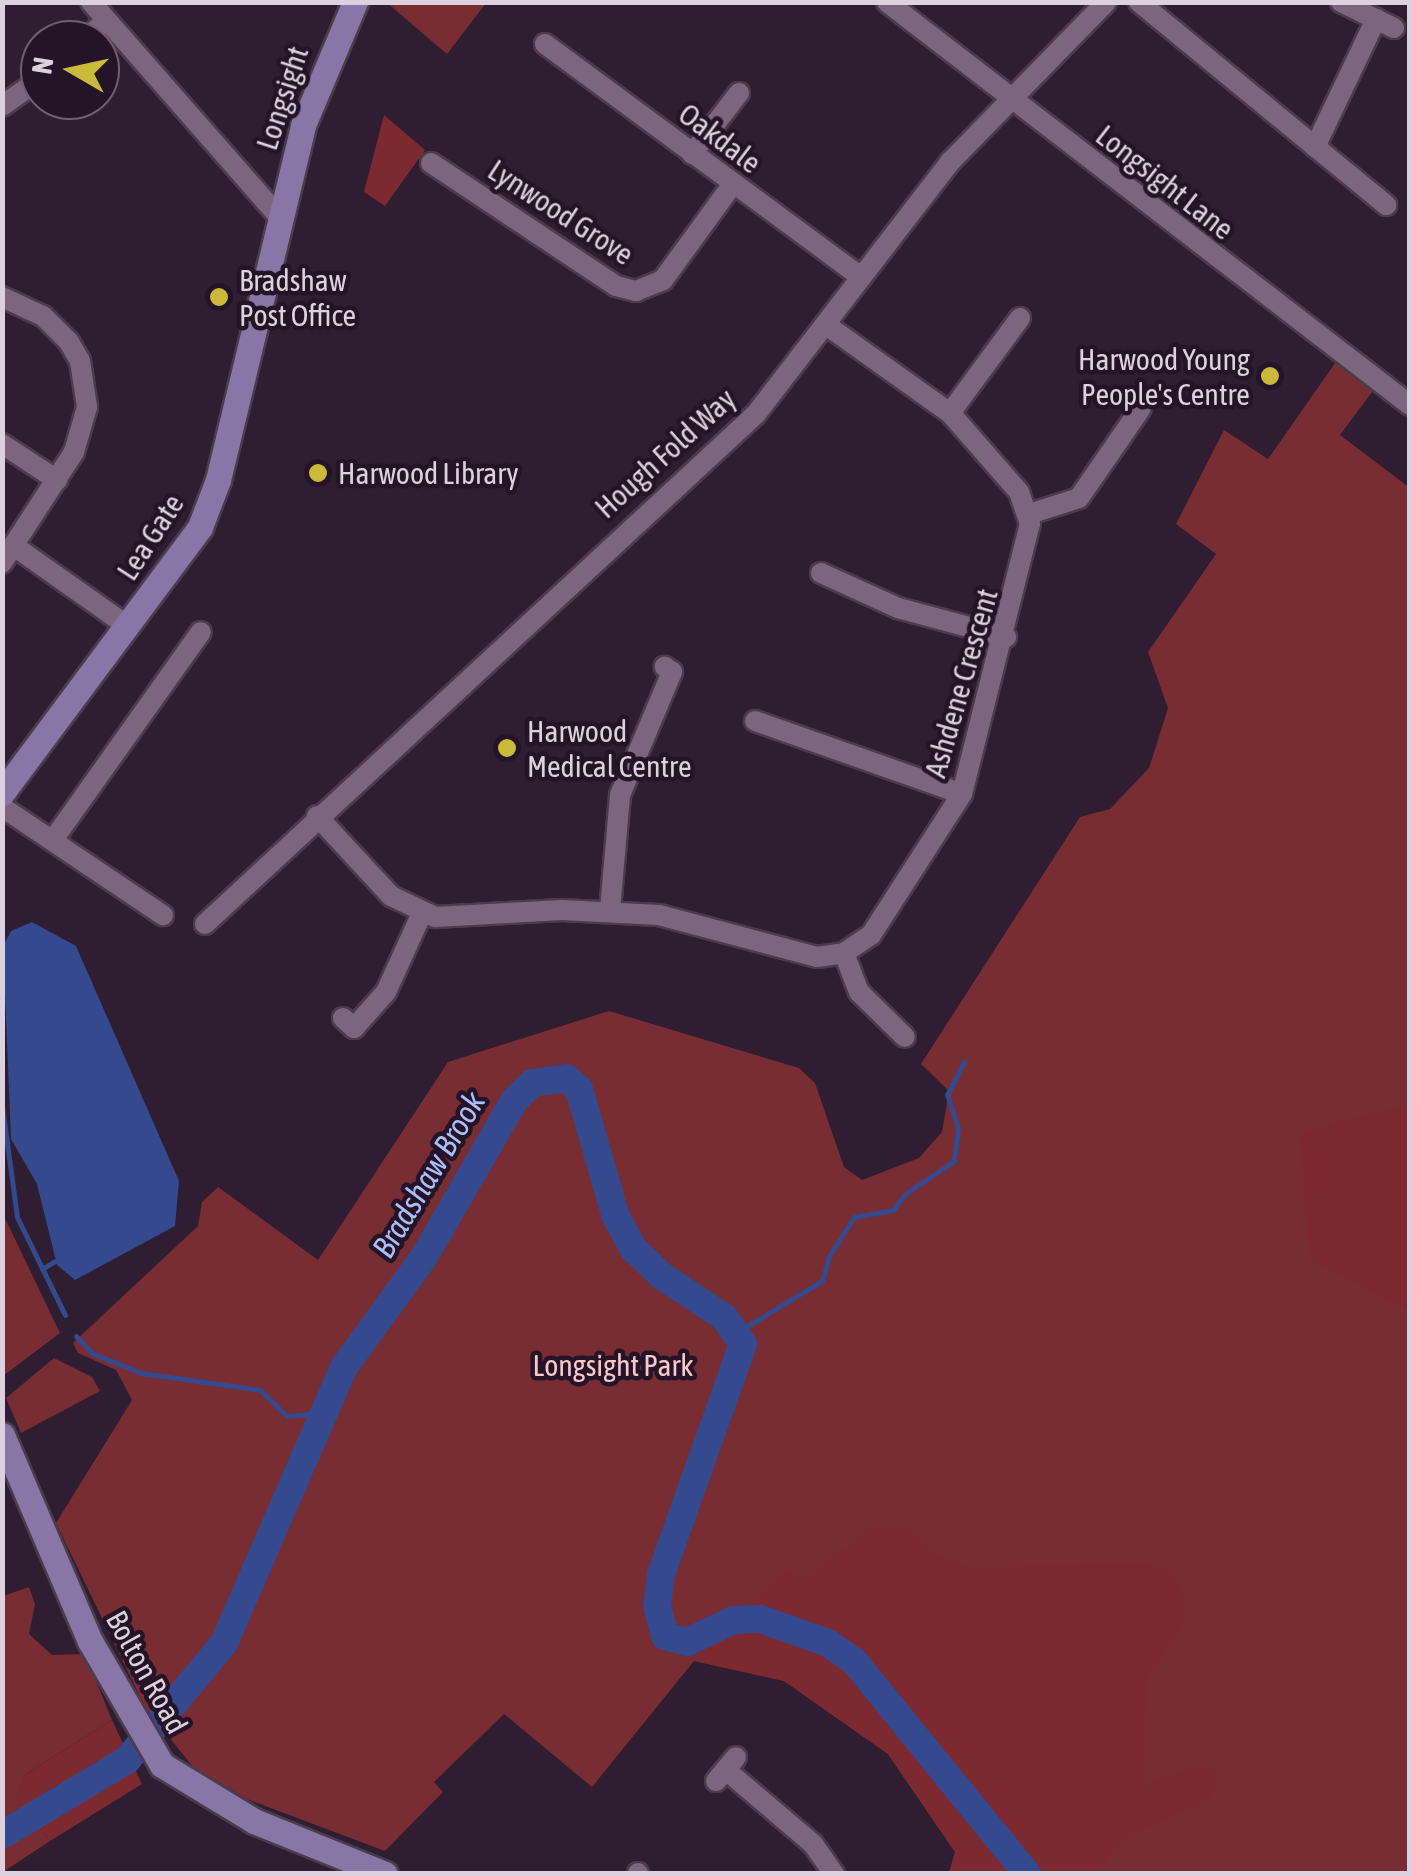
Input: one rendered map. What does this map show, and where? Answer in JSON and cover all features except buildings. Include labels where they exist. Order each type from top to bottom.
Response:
[{"type":"main road","name":"Longsight","points":[[279,217],[311,97],[355,2]]},
{"type":"main road","name":"Lea Gate","points":[[2,793],[129,627],[210,505],[279,217]]},
{"type":"main road","name":"Bolton Road","points":[[2,1436],[126,1710],[162,1765],[254,1822],[385,1874]]},
{"type":"street","points":[[92,2],[107,20]]},
{"type":"street","name":"Longsight Lane","points":[[886,2],[1410,405]]},
{"type":"street","name":"Hough Fold Way","points":[[205,924],[211,900],[317,816],[756,414],[829,326],[912,207],[1106,2]]},
{"type":"street","points":[[1140,2],[1388,203]]},
{"type":"street","points":[[1315,147],[1385,24],[1341,2]]},
{"type":"street","points":[[120,35],[279,217]]},
{"type":"street","name":"Oakdale","points":[[545,44],[860,277]]},
{"type":"street","points":[[692,154],[739,93]]},
{"type":"street","name":"Lynwood Grove","points":[[431,163],[616,286],[636,292],[662,280],[732,184]]},
{"type":"street","points":[[2,297],[56,326],[80,362],[87,407],[83,431],[57,480],[8,554],[129,627]]},
{"type":"street","points":[[950,413],[1022,316]]},
{"type":"street","points":[[829,326],[950,413],[1008,477],[1029,514],[1078,498],[1145,405]]},
{"type":"street","points":[[2,444],[57,480]]},
{"type":"street","name":"Ashdene Crescent","points":[[844,952],[880,924],[962,794],[1029,545],[1029,514]]},
{"type":"street","points":[[822,571],[898,608],[1006,636]]},
{"type":"street","points":[[52,840],[201,632]]},
{"type":"street","points":[[610,910],[620,795],[672,672],[665,667]]},
{"type":"street","points":[[755,721],[962,794]]},
{"type":"street","points":[[2,807],[163,915]]},
{"type":"street","points":[[317,816],[391,896],[422,913],[467,919],[610,910],[722,928],[800,955],[844,952],[860,992],[905,1038]]},
{"type":"street","points":[[343,1018],[354,1028],[386,992],[422,913]]},
{"type":"street","points":[[726,1770],[813,1844],[834,1874]]},
{"type":"green space","points":[[386,2],[486,2],[486,3],[447,54]]},
{"type":"green space","name":"Longsight Park","points":[[1340,356],[1378,384],[1340,435],[1410,488],[1409,1873],[949,1873],[955,1852],[888,1754],[784,1681],[694,1661],[592,1787],[504,1714],[434,1782],[443,1792],[385,1851],[247,1799],[193,1767],[145,1707],[56,1523],[132,1400],[116,1370],[78,1353],[73,1343],[198,1226],[202,1202],[218,1187],[318,1260],[448,1062],[609,1011],[799,1068],[815,1083],[844,1167],[862,1180],[919,1158],[942,1132],[949,1091],[921,1064],[1080,817],[1110,809],[1149,768],[1168,708],[1148,652],[1216,554],[1176,524],[1224,430],[1268,459]]},
{"type":"green space","points":[[3,1214],[60,1333],[2,1376]]},
{"type":"green space","points":[[54,1358],[92,1377],[100,1391],[21,1433],[6,1398]]},
{"type":"green space","points":[[29,1587],[35,1604],[29,1634],[52,1655],[85,1654],[112,1720],[26,1774],[16,1798],[50,1841],[3,1872],[3,1596]]},
{"type":"shaded area","points":[[384,115],[425,150],[385,206],[364,192]]},
{"type":"shaded area","points":[[1410,1104],[1409,1310],[1311,1260],[1300,1134]]},
{"type":"shaded area","points":[[876,1526],[908,1530],[930,1553],[972,1568],[1143,1563],[1163,1569],[1181,1590],[1186,1619],[1147,1677],[1141,1786],[1195,1768],[1213,1771],[1218,1787],[1207,1800],[1124,1837],[1095,1873],[949,1873],[955,1852],[888,1754],[784,1681],[694,1661],[785,1570],[802,1581]]},
{"type":"shaded area","points":[[112,1720],[142,1784],[50,1841],[15,1798],[26,1774]]},
{"type":"water","points":[[32,922],[76,946],[179,1181],[175,1226],[75,1280],[57,1265],[37,1184],[11,1139],[3,946],[11,931]]},
{"type":"waterway","points":[[739,1331],[822,1281],[829,1256],[854,1217],[893,1210],[905,1194],[954,1161],[958,1128],[947,1095],[964,1061]]},
{"type":"waterway","name":"Bradshaw Brook","points":[[2,1835],[127,1760],[224,1643],[344,1367],[424,1257],[514,1101],[532,1083],[566,1078],[579,1089],[616,1217],[634,1249],[662,1276],[724,1317],[743,1344],[661,1574],[657,1606],[665,1636],[687,1642],[734,1620],[760,1619],[828,1643],[854,1661],[1027,1874]]},
{"type":"waterway","points":[[2,1106],[17,1217],[65,1315]]},
{"type":"waterway","points":[[42,1269],[55,1261]]},
{"type":"waterway","points":[[76,1336],[92,1353],[141,1373],[260,1390],[287,1416],[323,1413]]},
{"type":"place","name":"Bradshaw Post Office","points":[[219,297]]},
{"type":"place","name":"Harwood Young People's Centre","points":[[1270,376]]},
{"type":"place","name":"Harwood Library","points":[[318,473]]},
{"type":"place","name":"Harwood Medical Centre","points":[[507,748]]}]
